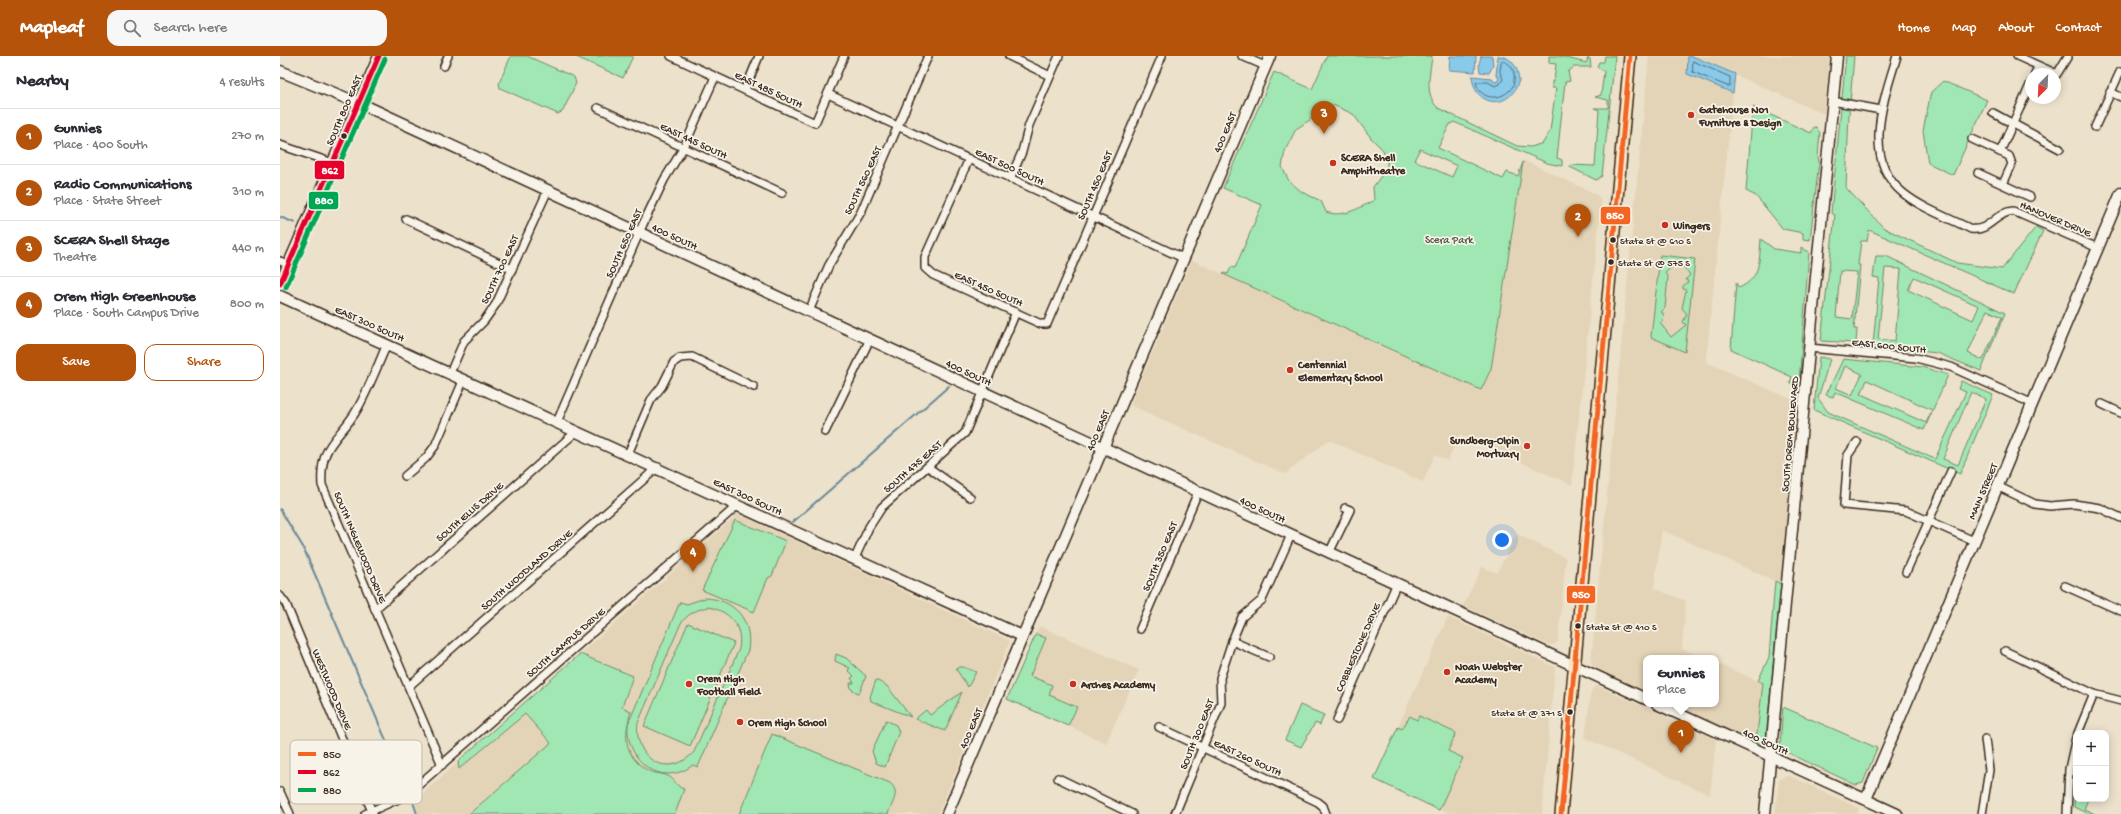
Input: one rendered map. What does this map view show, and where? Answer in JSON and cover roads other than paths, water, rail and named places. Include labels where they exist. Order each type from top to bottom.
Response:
[{"type":"main road","points":[[1561,814],[1630,56]]},
{"type":"street","name":"SOUTH 800 EAST","points":[[280,284],[284,262],[333,163],[379,56]]},
{"type":"street","points":[[444,66],[448,56]]},
{"type":"street","points":[[745,90],[760,56]]},
{"type":"street","points":[[828,94],[844,56]]},
{"type":"street","name":"SOUTH 560 EAST","points":[[809,311],[829,265],[861,212],[928,56]]},
{"type":"street","points":[[1009,56],[1050,76]]},
{"type":"street","points":[[1010,179],[1022,152],[1029,125],[1059,56]]},
{"type":"street","name":"SOUTH 450 EAST","points":[[1047,324],[1162,56]]},
{"type":"street","points":[[1242,56],[1266,66]]},
{"type":"street","name":"400 EAST","points":[[947,814],[1102,447],[1270,56]]},
{"type":"street","name":"SOUTH OREM BOULEVARD","points":[[1765,814],[1837,56]]},
{"type":"street","name":"HANOVER DRIVE","points":[[1897,56],[1881,110],[1879,143],[1884,167],[1896,187],[1913,200],[1976,230],[1986,227],[2004,213],[2019,213],[2098,248]]},
{"type":"street","points":[[2017,56],[2057,74],[2068,56]]},
{"type":"street","name":"EAST 485 SOUTH","points":[[673,57],[815,123],[828,94]]},
{"type":"street","name":"400 SOUTH","points":[[280,71],[359,103],[1643,698]]},
{"type":"street","points":[[2095,127],[2120,72]]},
{"type":"street","name":"SOUTH 650 EAST","points":[[557,422],[639,232],[664,180],[684,147],[715,76]]},
{"type":"street","points":[[2110,92],[2121,97]]},
{"type":"street","name":"EAST 500 SOUTH","points":[[828,94],[1183,258]]},
{"type":"street","points":[[2000,152],[2025,96]]},
{"type":"street","points":[[1832,102],[1881,110]]},
{"type":"street","name":"EAST 445 SOUTH","points":[[598,108],[782,192]]},
{"type":"street","points":[[1993,113],[2060,149]]},
{"type":"street","points":[[1972,139],[2009,156],[2012,164],[2003,184]]},
{"type":"street","points":[[280,145],[333,163]]},
{"type":"street","name":"EAST 450 SOUTH","points":[[969,159],[925,257],[925,268],[933,275],[1041,324],[1047,324]]},
{"type":"street","points":[[1978,173],[2030,197]]},
{"type":"street","name":"SOUTH 700 EAST","points":[[450,373],[464,341],[491,313],[548,190]]},
{"type":"street","name":"MAIN STREET","points":[[1866,799],[2031,403],[2098,248],[2118,206],[2121,193]]},
{"type":"street","points":[[406,219],[512,269]]},
{"type":"street","name":"EAST 300 SOUTH","points":[[280,296],[855,558],[1022,636]]},
{"type":"street","name":"SOUTH 475 EAST","points":[[855,558],[869,527],[882,507],[965,433],[979,402],[981,390],[1016,312]]},
{"type":"street","points":[[825,432],[870,339]]},
{"type":"street","name":"SOUTH INGLEWOOD DRIVE","points":[[387,344],[358,408],[327,448],[321,472],[322,485],[442,764]]},
{"type":"street","name":"EAST 600 SOUTH","points":[[1809,348],[1916,358],[1933,361],[2031,403]]},
{"type":"street","points":[[628,454],[651,400],[662,386],[674,362],[680,358],[692,357],[754,387]]},
{"type":"street","points":[[405,476],[426,458],[435,446],[464,379]]},
{"type":"street","points":[[2102,404],[2121,413]]},
{"type":"street","name":"SOUTH ELLIS DRIVE","points":[[375,609],[577,431]]},
{"type":"street","points":[[1857,442],[1848,455],[1844,505],[1906,511],[1974,540]]},
{"type":"street","points":[[928,467],[970,497]]},
{"type":"street","name":"SOUTH WOODLAND DRIVE","points":[[409,686],[658,468]]},
{"type":"street","points":[[1906,572],[1951,471]]},
{"type":"street","points":[[1997,486],[2035,504],[2050,506],[2074,504],[2100,508],[2121,518]]},
{"type":"street","name":"SOUTH 350 EAST","points":[[1140,629],[1198,492]]},
{"type":"street","name":"SOUTH CAMPUS DRIVE","points":[[422,782],[738,505]]},
{"type":"street","points":[[1329,553],[1350,510],[1345,508]]},
{"type":"street","name":"SOUTH 300 EAST","points":[[1175,814],[1221,702],[1220,678],[1232,641],[1242,617],[1262,600],[1291,535]]},
{"type":"street","name":"COBBLESTONE DRIVE","points":[[1337,720],[1397,583]]},
{"type":"street","points":[[2065,586],[2121,611]]},
{"type":"street","name":"WESTWOOD DRIVE","points":[[280,596],[286,604],[341,740]]},
{"type":"street","points":[[1232,641],[1269,657]]},
{"type":"street","points":[[2005,651],[2094,694],[2121,701]]},
{"type":"street","points":[[2079,730],[2094,694]]},
{"type":"street","name":"400 SOUTH","points":[[1663,707],[1897,814]]},
{"type":"street","name":"EAST 260 SOUTH","points":[[1159,727],[1318,802],[1325,812]]},
{"type":"street","points":[[1982,814],[1989,770],[1985,739]]},
{"type":"street","points":[[2067,814],[2069,769],[2073,751]]},
{"type":"street","points":[[1058,778],[1132,814]]},
{"type":"street","points":[[280,792],[290,814]]},
{"type":"street","name":"SOUTH CAMPUS DRIVE","points":[[370,813],[389,804]]},
{"type":"water","points":[[1450,56],[1476,56],[1475,72],[1449,70]]},
{"type":"water","points":[[1481,56],[1492,56],[1493,66],[1489,73],[1480,72],[1479,65]]},
{"type":"water","points":[[1498,56],[1511,60],[1516,67],[1519,80],[1515,90],[1509,97],[1501,101],[1493,102],[1486,100],[1479,94],[1474,87],[1472,76],[1492,78],[1494,82],[1498,81],[1499,77],[1496,75]]},
{"type":"water","points":[[1688,56],[1692,56],[1735,74],[1733,93],[1687,74]]},
{"type":"waterway","points":[[280,217],[295,223]]},
{"type":"waterway","points":[[793,522],[949,386]]},
{"type":"waterway","points":[[280,509],[303,547],[386,740]]},
{"type":"waterway","points":[[414,804],[417,814]]},
{"type":"place","name":"Gatehouse No1 Furniture & Design","points":[[1691,115]]},
{"type":"place","name":"SCERA Shell Stage","points":[[1324,134]]},
{"type":"place","name":"SCERA Shell Amphitheatre","points":[[1333,163]]},
{"type":"place","name":"Wingers","points":[[1665,225]]},
{"type":"place","name":"Radio Communications","points":[[1578,237]]},
{"type":"place","name":"State St @ 610 S","points":[[1613,240]]},
{"type":"place","name":"State St @ 575 S","points":[[1611,262]]},
{"type":"place","name":"Centennial Elementary School","points":[[1290,370]]},
{"type":"place","name":"Sundberg-Olpin Mortuary","points":[[1527,446]]},
{"type":"place","name":"Orem High Greenhouse","points":[[693,572]]},
{"type":"place","name":"State St @ 410 S","points":[[1578,626]]},
{"type":"place","name":"Noah Webster Academy","points":[[1447,672]]},
{"type":"place","name":"Orem High Football Field","points":[[689,684]]},
{"type":"place","name":"Arches Academy","points":[[1073,684]]},
{"type":"place","name":"State St @ 371 S","points":[[1570,712]]},
{"type":"place","name":"Orem High School","points":[[740,722]]},
{"type":"place","name":"Gunnies","points":[[1681,753]]},
{"type":"park label","name":"Scera Park","points":[[1449,239]]}]
